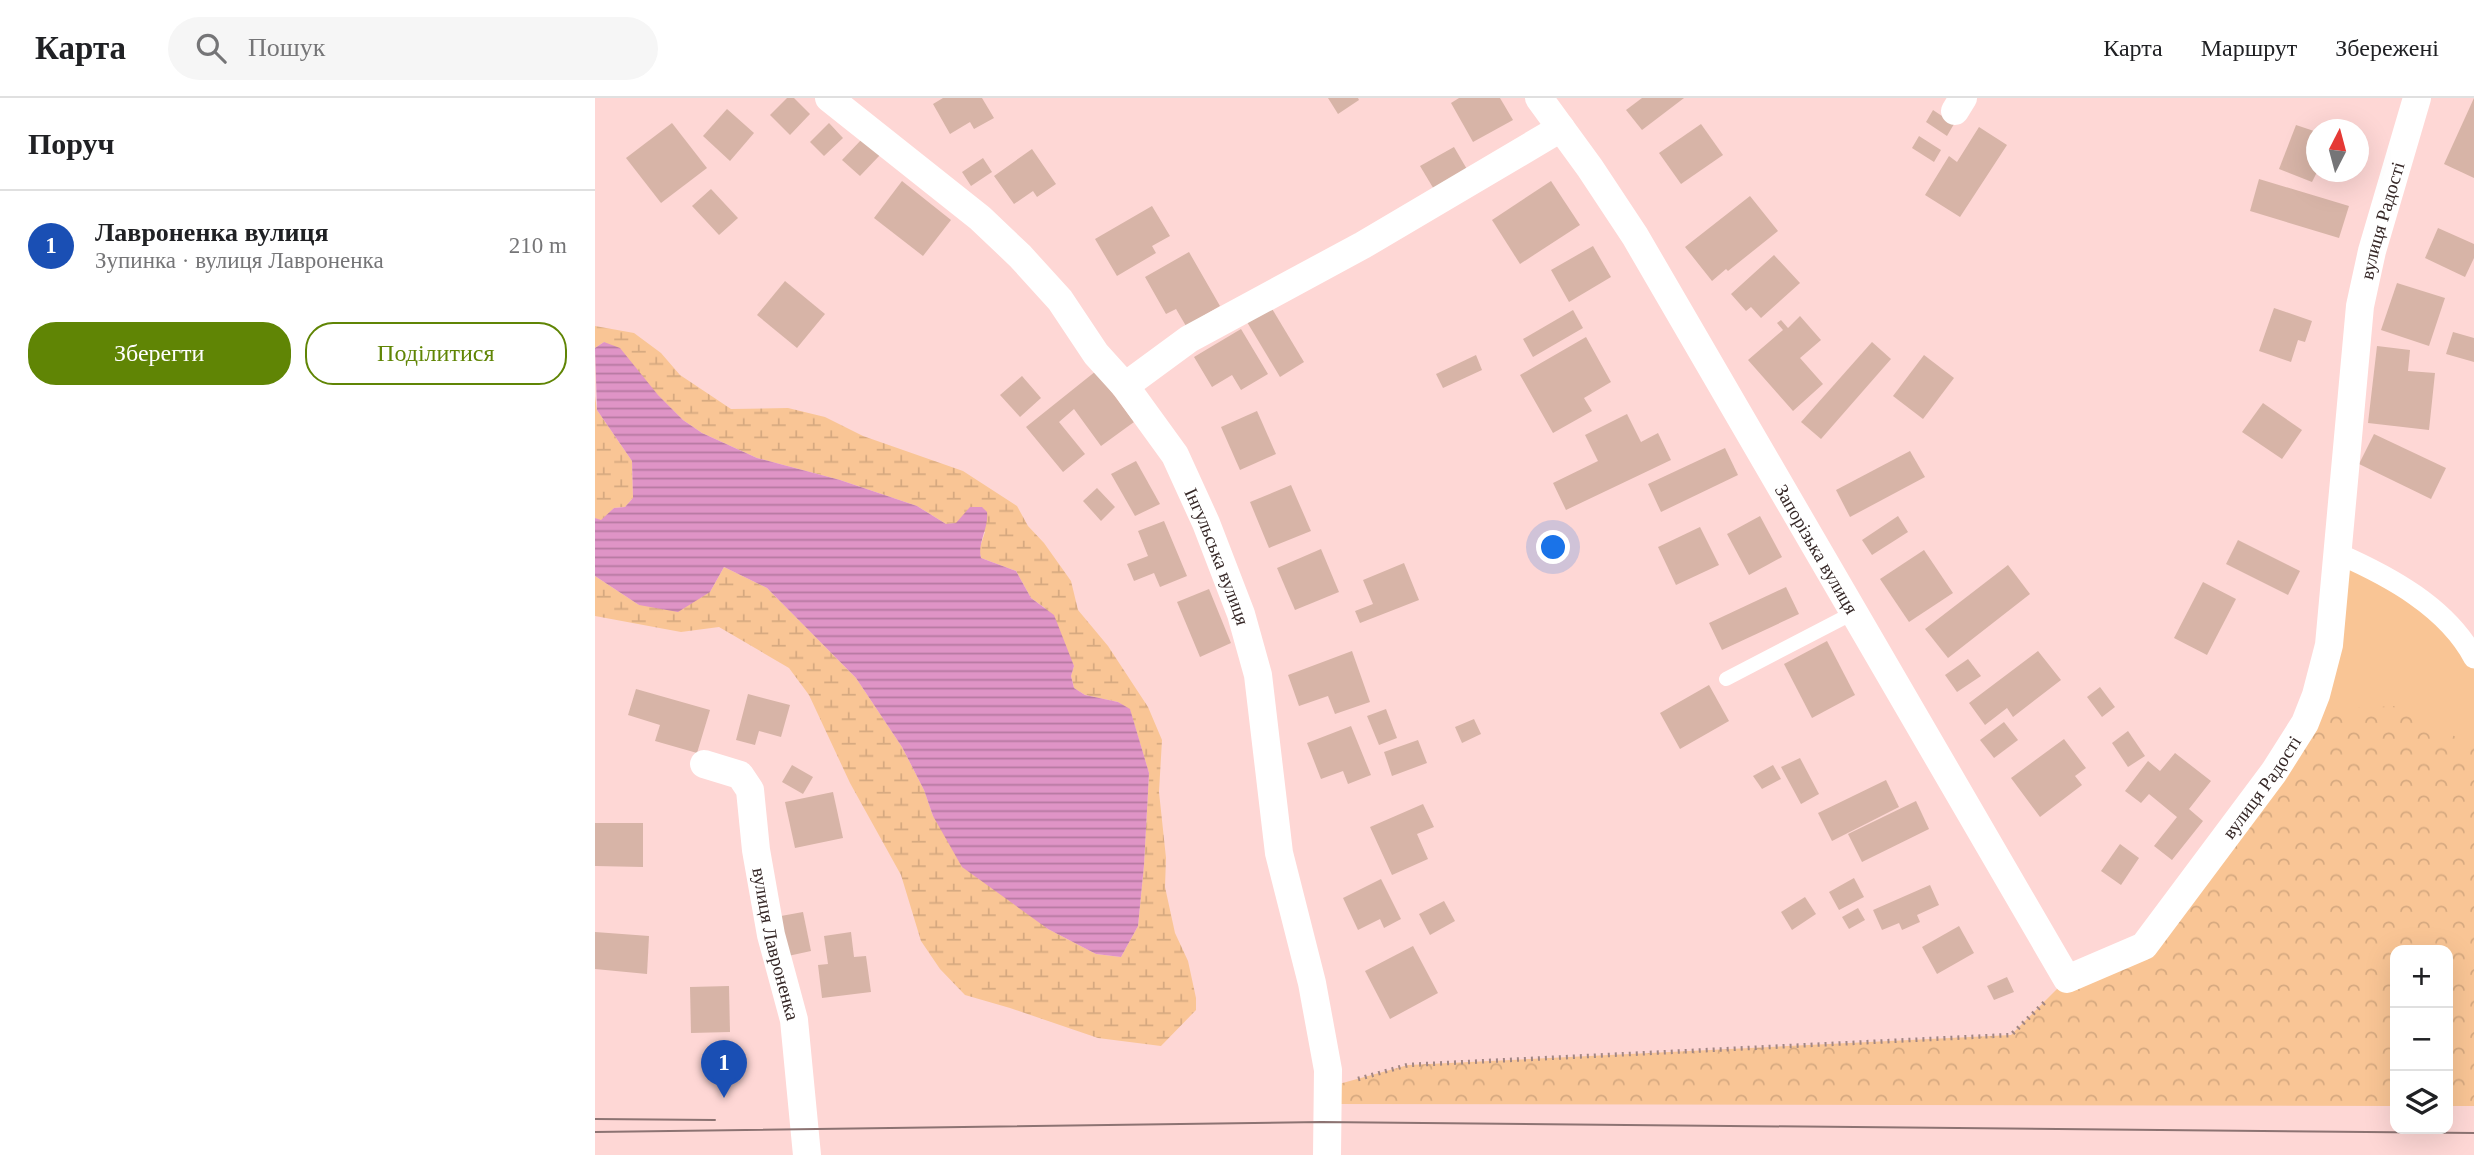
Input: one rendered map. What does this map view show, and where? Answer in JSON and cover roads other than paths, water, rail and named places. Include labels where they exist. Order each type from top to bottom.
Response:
[{"type":"street","name":"Інгульська вулиця","points":[[829,98],[980,218],[1020,256],[1060,300],[1096,354],[1125,386],[1175,454],[1206,523],[1241,614],[1258,675],[1279,853],[1312,983],[1328,1070],[1327,1155]]},
{"type":"street","name":"Запорізька вулиця","points":[[1539,98],[1590,167],[1635,236],[2067,979]]},
{"type":"street","name":"вулиця Радості","points":[[2067,979],[2144,946],[2274,772],[2305,723],[2316,695],[2329,645],[2360,306],[2372,251],[2417,98]]},
{"type":"street","points":[[1125,386],[1189,340],[1363,245],[1561,128]]},
{"type":"street","points":[[2339,554],[2375,570],[2437,613],[2447,621],[2474,658]]},
{"type":"street","name":"вулиця Лавроненка","points":[[704,764],[740,775],[750,790],[756,850],[771,935],[794,1020],[807,1155]]},
{"type":"lane","points":[[1726,679],[1853,613]]},
{"type":"tram line","points":[[595,1119],[715,1120]]},
{"type":"tram line","points":[[595,1132],[1321,1122],[2474,1133]]},
{"type":"place","name":"Лавроненка вулиця","points":[[724,1098]]}]
